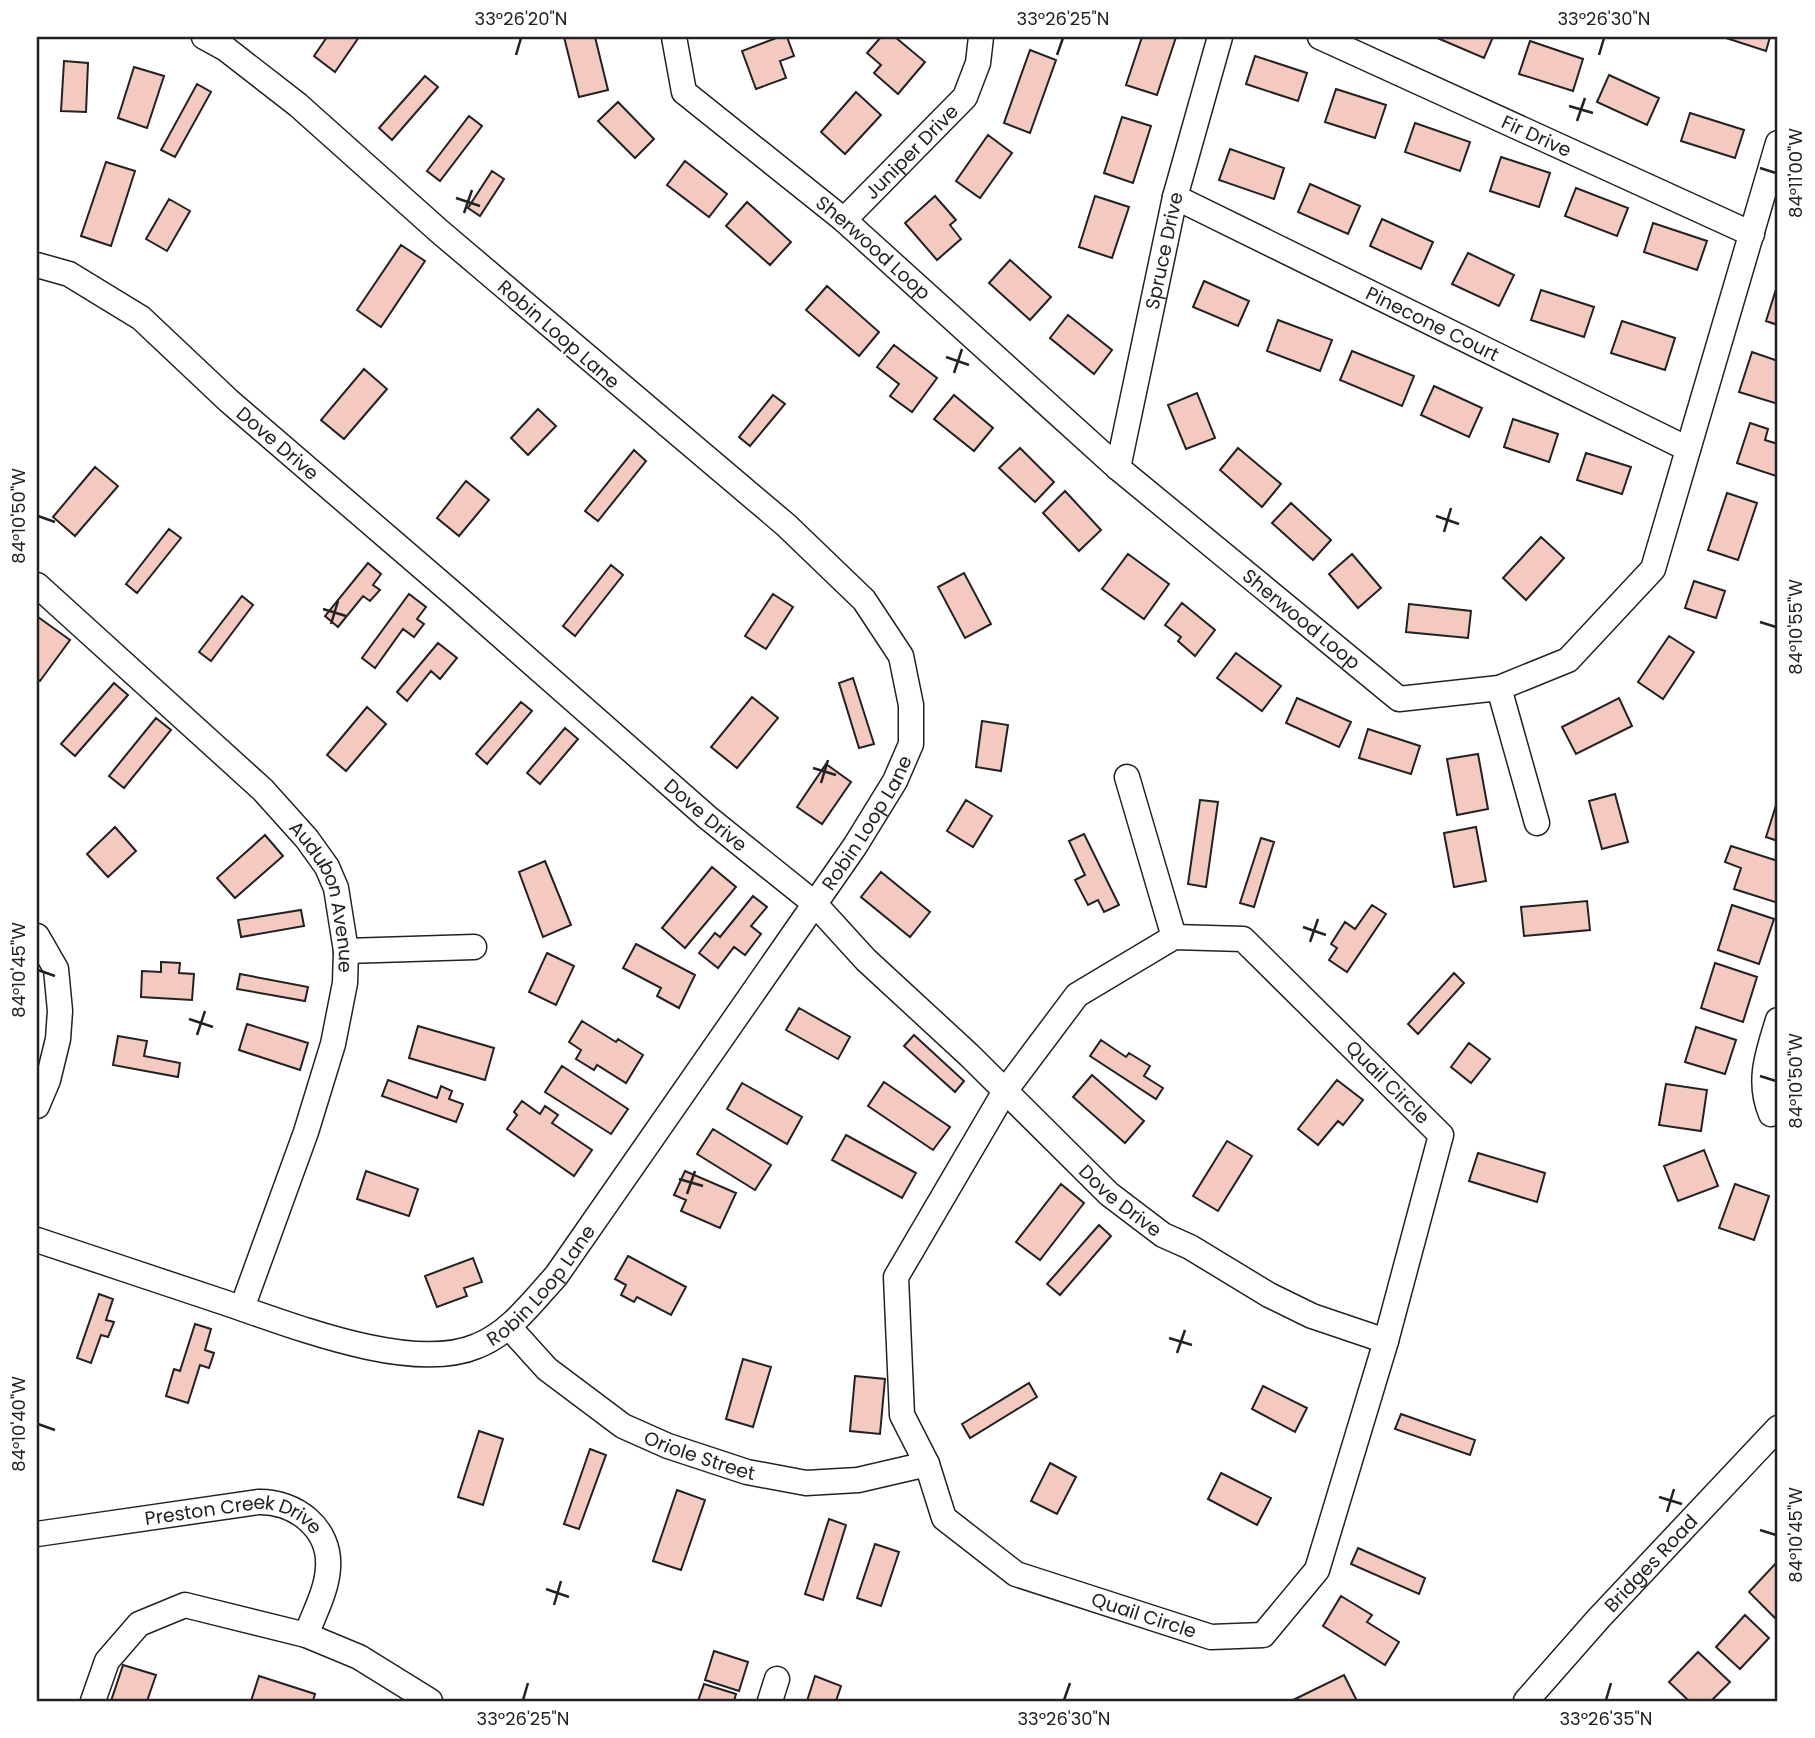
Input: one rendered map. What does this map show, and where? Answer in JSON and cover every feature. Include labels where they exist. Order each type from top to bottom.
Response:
[{"type":"street","name":"Robin Loop Lane","points":[[37,1240],[301,1329],[406,1354],[443,1353],[476,1347],[509,1327],[556,1276],[875,814],[895,781],[911,744],[911,705],[901,656],[864,600],[786,525],[470,257],[298,105],[226,49],[204,37]]},
{"type":"street","name":"Sherwood Loop","points":[[674,37],[684,92],[845,220],[1118,468],[1399,699],[1499,688],[1568,660],[1653,569],[1778,143]]},
{"type":"street","name":"Juniper Drive","points":[[845,220],[965,97],[978,63],[981,37]]},
{"type":"street","name":"Spruce Drive","points":[[1118,468],[1175,197],[1220,37]]},
{"type":"street","name":"Fir Drive","points":[[1320,37],[1752,234]]},
{"type":"street","name":"Pinecone Court","points":[[1175,197],[1688,449]]},
{"type":"street","name":"Dove Drive","points":[[37,265],[69,274],[141,318],[229,401],[714,823],[814,903],[866,960],[1109,1194],[1164,1235],[1190,1247],[1269,1295],[1311,1316],[1386,1341]]},
{"type":"street","name":"Audubon Avenue","points":[[37,585],[223,751],[285,814],[327,867],[336,888],[346,951],[345,983],[334,1044],[302,1144],[242,1308]]},
{"type":"street","points":[[1499,688],[1537,823]]},
{"type":"street","points":[[1127,777],[1174,937]]},
{"type":"street","points":[[37,936],[56,969],[60,1011],[58,1039],[48,1080],[37,1106]]},
{"type":"street","name":"Quail Circle","points":[[1174,937],[1243,939],[1441,1135],[1386,1341],[1317,1570],[1263,1635],[1211,1637],[1016,1574],[944,1518],[927,1464],[902,1415],[896,1277],[1005,1091],[1077,995],[1174,937]]},
{"type":"street","points":[[346,951],[474,947]]},
{"type":"street","points":[[1771,1114],[1765,1101],[1762,1078],[1778,1020]]},
{"type":"street","name":"Oriole Street","points":[[509,1327],[547,1369],[623,1426],[668,1447],[747,1472],[806,1483],[859,1480],[927,1464]]},
{"type":"street","name":"Bridges Road","points":[[1526,1701],[1599,1618],[1778,1428]]},
{"type":"street","name":"Preston Creek Drive","points":[[37,1534],[258,1502],[291,1508],[314,1525],[321,1535],[328,1558],[326,1581],[306,1635]]},
{"type":"street","points":[[93,1701],[107,1661],[139,1624],[186,1605],[306,1635],[359,1657],[430,1701]]},
{"type":"building","points":[[327,37],[359,37],[335,72],[314,56]]},
{"type":"building","points":[[564,37],[595,37],[608,90],[579,97]]},
{"type":"building","points":[[779,37],[787,37],[794,56],[780,61],[786,78],[756,89],[742,51]]},
{"type":"building","points":[[881,37],[895,37],[925,62],[898,94],[874,73],[881,65],[867,53]]},
{"type":"building","points":[[1142,37],[1176,37],[1157,95],[1126,85]]},
{"type":"building","points":[[1435,37],[1493,37],[1484,58]]},
{"type":"building","points":[[1723,37],[1770,37],[1766,51]]},
{"type":"building","points":[[1530,41],[1583,59],[1573,91],[1519,74]]},
{"type":"building","points":[[1030,50],[1056,60],[1030,133],[1004,123]]},
{"type":"building","points":[[1255,56],[1307,73],[1298,101],[1246,84]]},
{"type":"building","points":[[64,61],[88,63],[86,112],[61,111]]},
{"type":"building","points":[[134,67],[164,76],[147,128],[118,118]]},
{"type":"building","points":[[1609,75],[1659,98],[1647,125],[1597,102]]},
{"type":"building","points":[[425,76],[438,87],[392,140],[379,128]]},
{"type":"building","points":[[197,84],[211,92],[175,157],[161,150]]},
{"type":"building","points":[[1336,89],[1386,105],[1375,138],[1325,122]]},
{"type":"building","points":[[856,92],[881,115],[845,154],[821,132]]},
{"type":"building","points":[[618,102],[654,139],[635,158],[598,121]]},
{"type":"building","points":[[1690,113],[1744,130],[1735,158],[1681,141]]},
{"type":"building","points":[[469,116],[482,126],[440,181],[427,171]]},
{"type":"building","points":[[1122,117],[1151,126],[1133,183],[1104,173]]},
{"type":"building","points":[[1415,123],[1470,142],[1460,171],[1405,152]]},
{"type":"building","points":[[988,135],[1012,153],[980,198],[956,181]]},
{"type":"building","points":[[1230,149],[1284,168],[1274,199],[1219,180]]},
{"type":"building","points":[[1501,157],[1550,173],[1539,207],[1490,191]]},
{"type":"building","points":[[685,161],[727,194],[709,217],[667,185]]},
{"type":"building","points":[[106,162],[135,171],[111,246],[81,236]]},
{"type":"building","points":[[492,171],[504,179],[480,216],[468,208]]},
{"type":"building","points":[[1310,184],[1360,206],[1348,234],[1298,212]]},
{"type":"building","points":[[1576,188],[1628,208],[1617,236],[1565,216]]},
{"type":"building","points":[[935,196],[956,220],[950,225],[961,239],[937,260],[905,223]]},
{"type":"building","points":[[1095,196],[1129,207],[1112,258],[1079,247]]},
{"type":"building","points":[[169,199],[190,211],[167,251],[146,239]]},
{"type":"building","points":[[747,202],[791,242],[770,265],[726,226]]},
{"type":"building","points":[[1382,219],[1433,242],[1421,269],[1370,246]]},
{"type":"building","points":[[1653,223],[1707,241],[1697,270],[1644,252]]},
{"type":"building","points":[[401,245],[425,261],[381,327],[357,310]]},
{"type":"building","points":[[1468,253],[1514,275],[1499,306],[1452,284]]},
{"type":"building","points":[[1010,260],[1051,297],[1030,320],[989,283]]},
{"type":"building","points":[[1204,281],[1249,301],[1238,326],[1193,307]]},
{"type":"building","points":[[1778,283],[1778,325],[1766,321]]},
{"type":"building","points":[[827,286],[879,332],[859,356],[806,310]]},
{"type":"building","points":[[1541,290],[1594,307],[1584,337],[1531,320]]},
{"type":"building","points":[[1068,315],[1112,350],[1094,374],[1050,338]]},
{"type":"building","points":[[1278,320],[1332,340],[1320,371],[1267,351]]},
{"type":"building","points":[[1622,321],[1675,338],[1665,370],[1611,353]]},
{"type":"building","points":[[894,345],[937,378],[912,412],[890,396],[899,384],[877,367]]},
{"type":"building","points":[[1352,351],[1414,376],[1402,406],[1340,380]]},
{"type":"building","points":[[1752,352],[1778,361],[1778,404],[1739,392]]},
{"type":"building","points":[[364,369],[387,389],[344,439],[321,420]]},
{"type":"building","points":[[1434,386],[1482,408],[1469,437],[1421,415]]},
{"type":"building","points":[[1197,393],[1215,438],[1186,449],[1168,405]]},
{"type":"building","points":[[773,395],[785,404],[750,446],[739,437]]},
{"type":"building","points":[[954,395],[993,428],[974,451],[934,419]]},
{"type":"building","points":[[538,409],[556,426],[528,455],[511,438]]},
{"type":"building","points":[[1513,419],[1558,434],[1549,462],[1504,447]]},
{"type":"building","points":[[1750,423],[1768,429],[1765,440],[1778,444],[1776,476],[1737,463]]},
{"type":"building","points":[[1020,448],[1054,482],[1035,502],[999,468]]},
{"type":"building","points":[[1238,448],[1281,484],[1262,507],[1220,470]]},
{"type":"building","points":[[634,450],[646,461],[598,521],[585,511]]},
{"type":"building","points":[[1586,453],[1631,467],[1622,494],[1577,480]]},
{"type":"building","points":[[95,467],[118,486],[75,536],[53,517]]},
{"type":"building","points":[[466,481],[489,500],[459,536],[437,518]]},
{"type":"building","points":[[1065,491],[1101,530],[1079,551],[1043,513]]},
{"type":"building","points":[[1727,493],[1757,503],[1738,560],[1708,550]]},
{"type":"building","points":[[1291,503],[1331,540],[1313,560],[1272,523]]},
{"type":"building","points":[[169,529],[181,538],[137,593],[126,584]]},
{"type":"building","points":[[1541,537],[1564,558],[1526,600],[1503,578]]},
{"type":"building","points":[[1128,554],[1169,584],[1144,619],[1102,589]]},
{"type":"building","points":[[1352,554],[1381,588],[1358,608],[1329,574]]},
{"type":"building","points":[[368,563],[381,574],[373,585],[380,590],[370,601],[363,596],[338,627],[325,616]]},
{"type":"building","points":[[611,565],[623,575],[575,636],[563,626]]},
{"type":"building","points":[[964,573],[991,624],[965,638],[938,587]]},
{"type":"building","points":[[1694,581],[1725,591],[1716,618],[1685,608]]},
{"type":"building","points":[[409,594],[426,607],[417,619],[424,624],[414,637],[403,629],[375,668],[362,658]]},
{"type":"building","points":[[773,594],[793,607],[766,649],[745,636]]},
{"type":"building","points":[[242,596],[253,605],[211,661],[199,652]]},
{"type":"building","points":[[1182,603],[1215,630],[1195,656],[1178,641],[1181,637],[1165,625]]},
{"type":"building","points":[[1409,604],[1471,611],[1468,638],[1406,632]]},
{"type":"building","points":[[38,617],[70,640],[40,681],[37,679]]},
{"type":"building","points":[[1669,636],[1694,652],[1663,699],[1638,682]]},
{"type":"building","points":[[438,643],[457,658],[440,679],[431,671],[407,701],[397,692]]},
{"type":"building","points":[[1236,653],[1281,686],[1262,711],[1217,678]]},
{"type":"building","points":[[853,678],[874,744],[859,748],[839,683]]},
{"type":"building","points":[[114,683],[128,695],[75,756],[61,744]]},
{"type":"building","points":[[752,697],[778,718],[737,768],[711,747]]},
{"type":"building","points":[[1297,698],[1351,722],[1339,747],[1286,723]]},
{"type":"building","points":[[1619,698],[1632,726],[1576,754],[1562,727]]},
{"type":"building","points":[[521,702],[532,711],[487,764],[476,754]]},
{"type":"building","points":[[367,707],[386,724],[346,771],[327,755]]},
{"type":"building","points":[[156,718],[171,730],[124,788],[109,776]]},
{"type":"building","points":[[982,721],[1008,725],[1001,771],[976,767]]},
{"type":"building","points":[[565,728],[578,739],[540,784],[527,773]]},
{"type":"building","points":[[1368,729],[1420,746],[1411,774],[1359,758]]},
{"type":"building","points":[[1478,754],[1488,809],[1457,815],[1447,759]]},
{"type":"building","points":[[826,764],[851,782],[822,824],[797,807]]},
{"type":"building","points":[[1615,794],[1628,842],[1602,849],[1589,801]]},
{"type":"building","points":[[1778,799],[1778,841],[1766,837]]},
{"type":"building","points":[[966,800],[992,816],[973,847],[947,831]]},
{"type":"building","points":[[1200,800],[1218,802],[1206,887],[1188,884]]},
{"type":"building","points":[[115,827],[136,851],[108,877],[87,854]]},
{"type":"building","points":[[1476,827],[1486,881],[1454,887],[1444,833]]},
{"type":"building","points":[[1084,834],[1119,905],[1104,912],[1098,900],[1088,905],[1075,880],[1085,875],[1069,841]]},
{"type":"building","points":[[265,835],[283,856],[235,898],[217,878]]},
{"type":"building","points":[[1261,838],[1274,842],[1254,907],[1240,903]]},
{"type":"building","points":[[1731,846],[1778,861],[1778,903],[1734,889],[1741,868],[1725,862]]},
{"type":"building","points":[[545,861],[571,925],[543,937],[519,872]]},
{"type":"building","points":[[712,867],[736,887],[685,948],[662,928]]},
{"type":"building","points":[[881,872],[930,912],[910,937],[861,897]]},
{"type":"building","points":[[753,896],[767,907],[751,926],[761,934],[745,955],[734,947],[718,968],[699,953],[715,933],[720,937]]},
{"type":"building","points":[[1587,901],[1590,930],[1524,936],[1521,907]]},
{"type":"building","points":[[1372,905],[1386,914],[1347,972],[1329,960],[1337,948],[1331,944],[1345,922],[1355,929]]},
{"type":"building","points":[[1732,905],[1774,919],[1759,964],[1718,950]]},
{"type":"building","points":[[301,910],[304,926],[241,937],[238,920]]},
{"type":"building","points":[[636,944],[695,975],[679,1008],[657,996],[661,988],[623,968]]},
{"type":"building","points":[[547,953],[574,966],[556,1005],[529,992]]},
{"type":"building","points":[[161,962],[180,963],[179,973],[194,974],[192,1000],[141,997],[142,971],[161,972]]},
{"type":"building","points":[[1715,963],[1757,977],[1743,1022],[1701,1008]]},
{"type":"building","points":[[1454,973],[1464,983],[1418,1034],[1408,1024]]},
{"type":"building","points":[[240,974],[308,987],[305,1001],[237,989]]},
{"type":"building","points":[[799,1008],[850,1037],[838,1059],[786,1030]]},
{"type":"building","points":[[582,1021],[643,1055],[626,1083],[597,1065],[594,1070],[576,1059],[581,1050],[569,1042]]},
{"type":"building","points":[[247,1024],[308,1043],[300,1070],[239,1050]]},
{"type":"building","points":[[418,1026],[494,1048],[485,1080],[409,1058]]},
{"type":"building","points":[[1696,1027],[1736,1040],[1725,1074],[1685,1062]]},
{"type":"building","points":[[914,1035],[964,1081],[955,1092],[904,1046]]},
{"type":"building","points":[[118,1036],[147,1041],[144,1056],[180,1063],[178,1077],[113,1065]]},
{"type":"building","points":[[1101,1040],[1126,1057],[1129,1053],[1150,1066],[1144,1076],[1163,1088],[1156,1099],[1090,1056]]},
{"type":"building","points":[[1469,1043],[1490,1059],[1471,1083],[1451,1067]]},
{"type":"building","points":[[562,1066],[628,1109],[611,1134],[545,1092]]},
{"type":"building","points":[[1092,1075],[1144,1121],[1125,1143],[1073,1097]]},
{"type":"building","points":[[388,1080],[437,1098],[441,1086],[452,1091],[449,1099],[463,1104],[456,1122],[382,1096]]},
{"type":"building","points":[[1337,1080],[1363,1100],[1343,1125],[1338,1121],[1318,1145],[1298,1129]]},
{"type":"building","points":[[884,1082],[950,1127],[933,1150],[868,1106]]},
{"type":"building","points":[[742,1083],[802,1117],[787,1144],[727,1109]]},
{"type":"building","points":[[1666,1084],[1707,1090],[1701,1131],[1659,1125]]},
{"type":"building","points":[[522,1101],[540,1114],[545,1106],[558,1115],[552,1123],[592,1150],[574,1176],[507,1129],[517,1115],[514,1112]]},
{"type":"building","points":[[713,1129],[771,1165],[755,1190],[697,1154]]},
{"type":"building","points":[[846,1135],[916,1173],[902,1198],[832,1160]]},
{"type":"building","points":[[1227,1141],[1252,1156],[1218,1211],[1193,1196]]},
{"type":"building","points":[[1704,1150],[1718,1186],[1678,1201],[1664,1166]]},
{"type":"building","points":[[1478,1153],[1545,1173],[1537,1202],[1469,1181]]},
{"type":"building","points":[[366,1171],[418,1189],[409,1216],[357,1199]]},
{"type":"building","points":[[685,1171],[736,1193],[720,1228],[681,1211],[686,1200],[674,1195]]},
{"type":"building","points":[[1061,1184],[1084,1203],[1040,1260],[1016,1242]]},
{"type":"building","points":[[1735,1184],[1769,1196],[1754,1240],[1719,1228]]},
{"type":"building","points":[[1099,1225],[1111,1236],[1060,1295],[1047,1284]]},
{"type":"building","points":[[628,1256],[686,1287],[671,1315],[637,1297],[634,1302],[621,1295],[626,1285],[615,1279]]},
{"type":"building","points":[[473,1258],[482,1282],[464,1288],[467,1296],[437,1307],[425,1276]]},
{"type":"building","points":[[99,1294],[113,1299],[106,1320],[114,1322],[108,1337],[101,1335],[91,1363],[77,1358]]},
{"type":"building","points":[[195,1324],[211,1329],[205,1350],[214,1353],[209,1368],[200,1365],[188,1403],[166,1396],[174,1369],[180,1371]]},
{"type":"building","points":[[743,1359],[771,1367],[753,1427],[726,1419]]},
{"type":"building","points":[[855,1376],[885,1379],[880,1434],[850,1431]]},
{"type":"building","points":[[1029,1383],[1037,1397],[970,1438],[962,1424]]},
{"type":"building","points":[[1263,1386],[1307,1408],[1295,1432],[1252,1409]]},
{"type":"building","points":[[1401,1414],[1475,1440],[1470,1455],[1395,1429]]},
{"type":"building","points":[[479,1431],[503,1439],[483,1505],[458,1497]]},
{"type":"building","points":[[590,1449],[606,1455],[579,1529],[564,1524]]},
{"type":"building","points":[[1050,1463],[1076,1477],[1057,1514],[1031,1501]]},
{"type":"building","points":[[1221,1473],[1271,1498],[1257,1525],[1208,1499]]},
{"type":"building","points":[[677,1490],[705,1500],[681,1570],[653,1561]]},
{"type":"building","points":[[829,1519],[846,1525],[823,1600],[805,1594]]},
{"type":"building","points":[[875,1544],[899,1552],[881,1606],[857,1598]]},
{"type":"building","points":[[1358,1548],[1425,1578],[1419,1594],[1351,1564]]},
{"type":"building","points":[[1776,1563],[1778,1566],[1778,1621],[1749,1592]]},
{"type":"building","points":[[1341,1596],[1372,1615],[1367,1622],[1399,1642],[1385,1665],[1323,1626]]},
{"type":"building","points":[[1745,1615],[1769,1638],[1740,1669],[1716,1647]]},
{"type":"building","points":[[714,1651],[748,1662],[739,1691],[705,1680]]},
{"type":"building","points":[[1698,1652],[1730,1682],[1711,1701],[1689,1701],[1669,1682]]},
{"type":"building","points":[[123,1665],[156,1675],[147,1701],[111,1701]]},
{"type":"building","points":[[1344,1675],[1357,1701],[1291,1701]]},
{"type":"building","points":[[259,1676],[315,1694],[313,1701],[251,1701]]},
{"type":"building","points":[[815,1676],[841,1686],[836,1701],[807,1701]]},
{"type":"building","points":[[704,1684],[736,1694],[734,1701],[698,1701]]}]
